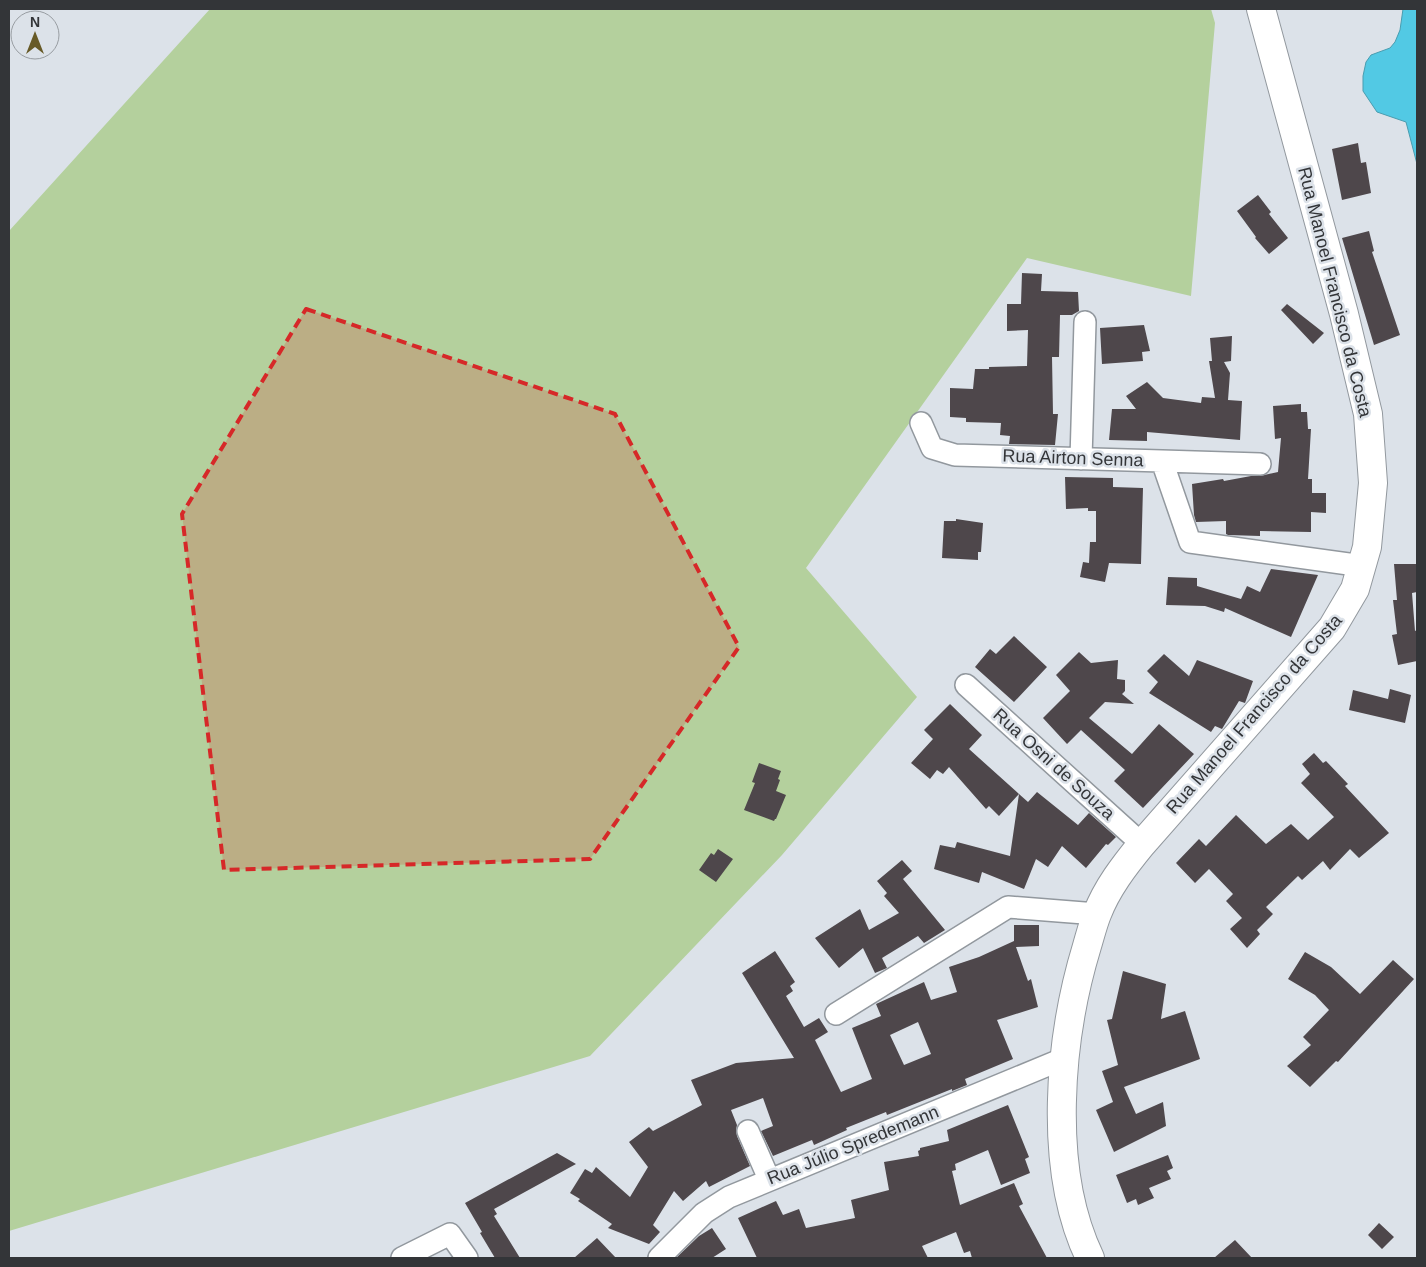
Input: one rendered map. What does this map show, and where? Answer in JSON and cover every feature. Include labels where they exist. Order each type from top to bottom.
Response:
[{"type":"main road","name":"Rua Manoel Francisco da Costa","points":[[1087,1257],[1069,1193],[1064,1155],[1062,1091],[1074,998],[1082,962],[1097,914],[1116,878],[1142,844],[1332,628],[1355,589],[1367,547],[1371,520],[1372,483],[1368,414],[1344,314],[1260,9]]},
{"type":"street","points":[[1081,459],[1085,322]]},
{"type":"street","name":"Rua Airton Senna","points":[[921,423],[932,448],[955,455],[1162,461],[1190,542],[1362,566]]},
{"type":"street","points":[[1162,461],[1260,464]]},
{"type":"street","name":"Rua Osni de Souza","points":[[966,685],[1142,844]]},
{"type":"street","points":[[836,1014],[1008,907],[1097,914]]},
{"type":"street","name":"Rua Júlio Spredemann","points":[[659,1258],[704,1213],[729,1197],[1065,1058]]},
{"type":"street","points":[[748,1131],[769,1179]]},
{"type":"street","points":[[402,1258],[450,1234],[467,1258]]},
{"type":"highlighted area","points":[[306,309],[615,414],[739,647],[590,859],[224,870],[182,514]]},
{"type":"green space","points":[[210,9],[1211,9],[1215,23],[1191,296],[1027,258],[806,568],[917,697],[782,855],[590,1056],[9,1231],[9,231]]},
{"type":"water","points":[[1403,9],[1417,9],[1417,164],[1406,122],[1377,112],[1363,91],[1363,76],[1366,62],[1371,55],[1390,48],[1395,42],[1400,30]]},
{"type":"building","points":[[1358,143],[1361,163],[1366,162],[1371,193],[1342,200],[1332,149]]},
{"type":"building","points":[[1258,195],[1271,212],[1269,214],[1288,238],[1269,254],[1255,238],[1237,211]]},
{"type":"building","points":[[1369,231],[1374,251],[1372,252],[1400,335],[1374,345],[1342,238]]},
{"type":"building","points":[[1022,273],[1042,274],[1041,291],[1078,292],[1079,311],[1072,315],[1060,315],[1059,357],[1052,357],[1053,414],[1058,414],[1055,445],[1009,444],[1010,436],[1000,435],[1001,423],[966,422],[966,418],[950,417],[950,388],[973,389],[975,369],[1027,366],[1028,330],[1007,331],[1007,304],[1021,304]]},
{"type":"building","points":[[1287,304],[1324,333],[1313,344],[1281,310]]},
{"type":"building","points":[[1144,325],[1150,351],[1142,352],[1143,361],[1102,364],[1100,328]]},
{"type":"building","points":[[1232,336],[1231,361],[1224,362],[1230,373],[1228,400],[1242,401],[1240,440],[1147,432],[1147,441],[1109,440],[1112,409],[1136,409],[1126,396],[1147,382],[1163,398],[1201,403],[1202,397],[1215,398],[1209,361],[1212,361],[1210,338]]},
{"type":"building","points":[[1301,404],[1301,412],[1307,412],[1308,429],[1311,429],[1308,479],[1312,479],[1312,493],[1326,493],[1326,513],[1311,512],[1311,532],[1260,531],[1260,536],[1228,535],[1226,534],[1226,521],[1196,522],[1192,484],[1278,472],[1281,438],[1275,439],[1273,406]]},
{"type":"building","points":[[1065,477],[1113,478],[1113,487],[1143,488],[1141,564],[1109,563],[1105,582],[1080,577],[1083,562],[1089,563],[1090,542],[1096,542],[1096,511],[1088,511],[1088,508],[1066,509]]},
{"type":"building","points":[[956,519],[983,523],[981,552],[978,552],[978,560],[942,558],[944,521],[956,521]]},
{"type":"building","points":[[1394,564],[1417,564],[1417,592],[1412,593],[1415,631],[1417,630],[1417,661],[1398,665],[1392,635],[1397,634],[1393,600],[1397,600]]},
{"type":"building","points":[[1271,569],[1318,575],[1291,637],[1225,608],[1224,612],[1205,606],[1166,605],[1168,577],[1197,578],[1197,586],[1241,599],[1247,586],[1260,592]]},
{"type":"building","points":[[1014,636],[1047,667],[1014,702],[975,667],[990,649],[996,654]]},
{"type":"building","points":[[1079,652],[1091,663],[1118,660],[1117,679],[1125,680],[1125,691],[1122,694],[1134,704],[1105,702],[1089,718],[1132,754],[1159,724],[1194,754],[1143,808],[1114,781],[1125,770],[1081,730],[1067,744],[1043,718],[1070,691],[1056,675]]},
{"type":"building","points":[[1164,654],[1189,676],[1197,660],[1253,681],[1245,703],[1239,701],[1222,729],[1215,726],[1211,732],[1149,693],[1158,682],[1147,671]]},
{"type":"building","points":[[1390,689],[1411,695],[1405,723],[1349,710],[1353,690],[1388,699]]},
{"type":"building","points":[[950,704],[982,735],[969,749],[1019,794],[999,816],[989,806],[986,809],[949,767],[943,774],[937,770],[930,779],[911,763],[933,739],[924,730]]},
{"type":"building","points":[[1314,753],[1323,763],[1326,761],[1348,784],[1345,786],[1389,833],[1359,858],[1350,849],[1330,870],[1323,861],[1302,880],[1298,876],[1266,907],[1273,914],[1257,930],[1260,934],[1247,948],[1230,929],[1242,918],[1226,901],[1233,894],[1209,869],[1195,883],[1176,863],[1199,839],[1206,846],[1236,815],[1266,844],[1291,824],[1308,840],[1334,817],[1301,783],[1310,774],[1302,764]]},
{"type":"building","points":[[759,763],[781,771],[776,791],[786,795],[774,821],[744,810],[755,783],[752,782]]},
{"type":"building","points":[[1037,792],[1078,825],[1089,813],[1116,837],[1108,845],[1106,844],[1086,868],[1062,846],[1048,867],[1036,859],[1024,889],[982,872],[979,883],[934,869],[940,845],[955,848],[957,842],[1010,856],[1019,794],[1028,802]]},
{"type":"building","points":[[718,849],[733,859],[716,882],[699,870],[711,853],[714,855]]},
{"type":"building","points":[[902,860],[912,871],[903,879],[945,930],[924,943],[918,936],[882,958],[887,968],[875,973],[863,948],[839,968],[815,938],[860,909],[869,930],[899,913],[884,896],[887,893],[877,881]]},
{"type":"building","points":[[1014,925],[1039,925],[1039,946],[1016,947],[1028,981],[1031,979],[1038,1007],[997,1020],[1013,1059],[965,1079],[967,1085],[952,1091],[952,1089],[887,1115],[886,1112],[846,1128],[847,1130],[814,1145],[812,1140],[773,1156],[761,1131],[773,1126],[763,1098],[731,1110],[737,1125],[737,1136],[750,1166],[709,1187],[706,1181],[683,1201],[674,1191],[653,1225],[660,1232],[649,1244],[608,1228],[612,1224],[578,1201],[580,1199],[570,1193],[585,1169],[592,1173],[596,1167],[630,1197],[648,1167],[629,1142],[649,1127],[653,1131],[702,1105],[691,1080],[736,1063],[794,1058],[742,973],[775,951],[795,982],[790,986],[793,991],[786,996],[804,1027],[819,1018],[828,1032],[815,1040],[841,1092],[872,1079],[852,1028],[881,1016],[876,1004],[924,982],[931,1000],[957,992],[949,967],[979,957],[1014,941]],"holes":[[[918,1022],[931,1054],[904,1065],[890,1035]]]},
{"type":"building","points":[[1305,952],[1331,967],[1360,994],[1393,960],[1414,979],[1338,1062],[1336,1061],[1310,1087],[1287,1066],[1311,1045],[1303,1037],[1329,1010],[1315,995],[1288,979]]},
{"type":"building","points":[[1123,971],[1166,984],[1161,1019],[1185,1011],[1200,1059],[1124,1087],[1136,1114],[1163,1102],[1166,1126],[1114,1152],[1096,1110],[1113,1102],[1102,1071],[1118,1065],[1107,1020],[1112,1019]]},
{"type":"building","points":[[1008,1105],[1029,1157],[1025,1159],[1030,1173],[1001,1185],[988,1150],[955,1164],[956,1170],[952,1171],[960,1205],[1014,1183],[1023,1204],[1019,1206],[1047,1258],[972,1258],[970,1251],[964,1253],[956,1232],[922,1246],[928,1258],[757,1258],[738,1218],[776,1201],[783,1215],[799,1209],[806,1228],[855,1218],[851,1200],[889,1190],[884,1162],[919,1156],[918,1151],[920,1148],[949,1141],[947,1130]]},
{"type":"building","points":[[557,1153],[576,1164],[494,1209],[497,1214],[494,1216],[520,1258],[495,1258],[465,1203]]},
{"type":"building","points":[[1168,1155],[1173,1168],[1167,1171],[1171,1179],[1149,1188],[1154,1198],[1138,1205],[1136,1199],[1127,1203],[1116,1175]]},
{"type":"building","points":[[1379,1223],[1394,1237],[1382,1249],[1368,1235]]},
{"type":"building","points":[[712,1228],[726,1249],[712,1258],[676,1258],[699,1236]]},
{"type":"building","points":[[597,1238],[616,1258],[574,1258]]},
{"type":"building","points":[[1235,1240],[1252,1258],[1214,1258]]}]
